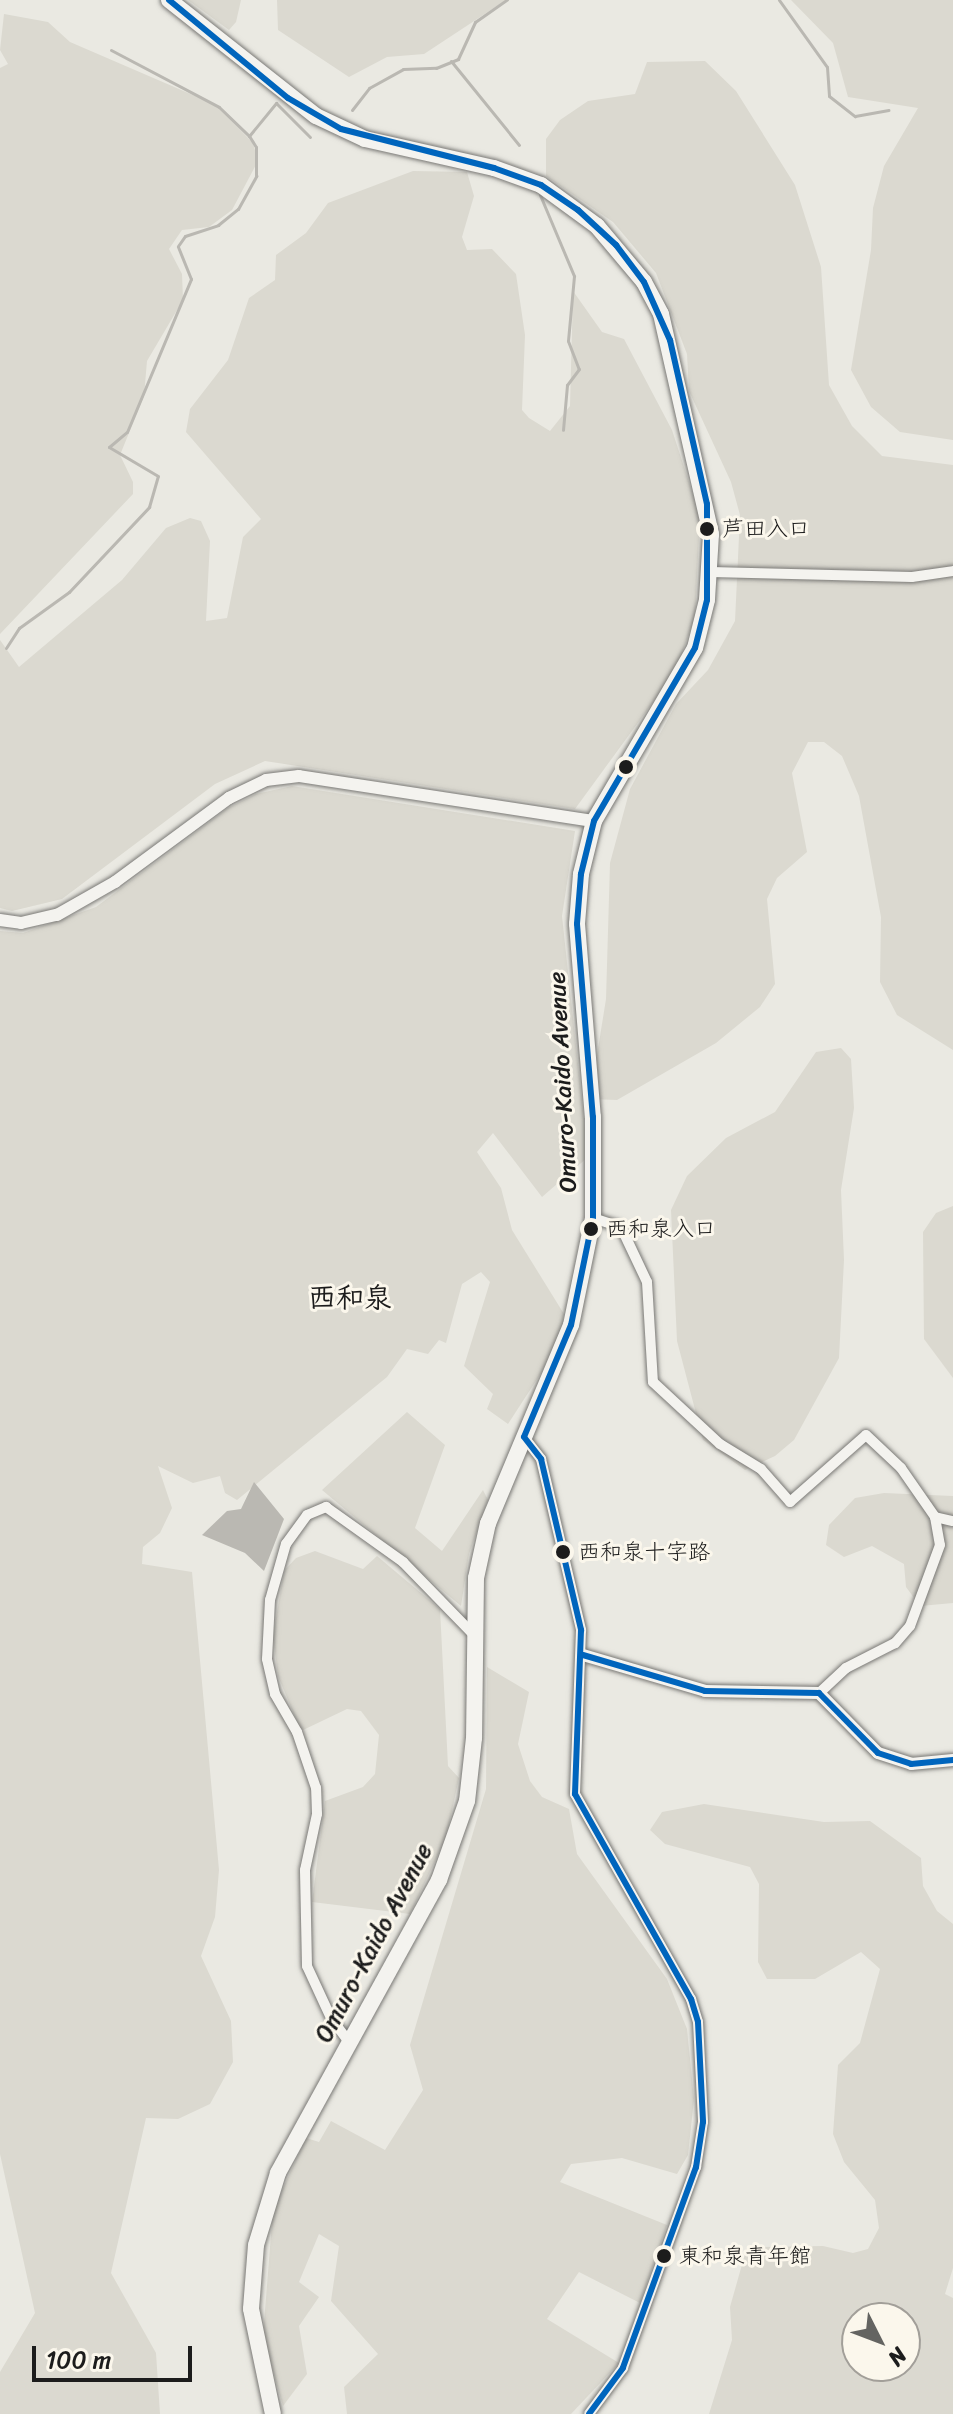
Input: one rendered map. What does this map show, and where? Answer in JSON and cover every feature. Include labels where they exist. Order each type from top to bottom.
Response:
[{"type":"main road","name":"Omuro-Kaido Avenue","points":[[169,0],[316,116],[365,139],[494,168],[541,185],[616,245],[644,282],[670,340],[707,504],[711,572],[695,648],[594,821],[579,885],[577,924],[593,1117],[593,1218],[571,1325],[488,1523],[476,1578],[472,1633],[474,1738],[460,1825],[439,1880],[278,2173],[256,2245],[251,2309],[273,2414]]},
{"type":"street","points":[[711,572],[912,577],[953,571]]},
{"type":"street","points":[[0,920],[21,923],[57,915],[115,882],[229,798],[266,780],[299,776],[594,821]]},
{"type":"street","points":[[583,1655],[705,1691],[819,1693],[846,1668],[895,1643],[910,1626],[940,1545],[935,1517],[901,1468],[866,1435],[790,1502],[761,1469],[720,1444],[653,1382],[647,1282],[621,1227],[593,1218]]},
{"type":"street","points":[[524,1437],[541,1459],[553,1500],[583,1655],[575,1794],[594,1835],[691,1999],[698,2022],[703,2122],[696,2167],[623,2368],[591,2413]]},
{"type":"street","points":[[349,2042],[331,2018],[307,1966],[305,1870],[317,1814],[316,1788],[297,1732],[275,1694],[267,1659],[270,1600],[286,1544],[307,1515],[326,1507],[403,1562],[472,1633]]},
{"type":"street","points":[[935,1517],[953,1521]]},
{"type":"street","points":[[819,1693],[878,1753],[911,1764],[953,1760]]},
{"type":"shaded area","points":[[188,0],[241,0],[236,22],[229,30]]},
{"type":"shaded area","points":[[277,0],[506,0],[424,54],[387,57],[349,77],[278,30]]},
{"type":"shaded area","points":[[791,0],[953,0],[953,440],[900,432],[871,407],[851,370],[871,250],[873,208],[884,166],[918,108],[848,97],[833,43]]},
{"type":"shaded area","points":[[4,14],[48,22],[70,42],[216,105],[253,143],[258,161],[232,210],[209,227],[182,230],[169,249],[182,274],[183,300],[147,361],[144,396],[120,455],[133,482],[133,494],[0,634],[0,68],[8,64],[0,50]]},
{"type":"shaded area","points":[[705,61],[736,91],[795,185],[821,267],[829,385],[852,426],[882,456],[953,465],[953,1050],[897,1015],[880,982],[881,917],[859,796],[842,756],[824,742],[808,742],[792,773],[807,852],[777,878],[767,899],[775,984],[760,1007],[716,1043],[617,1100],[590,1099],[606,999],[610,863],[630,789],[676,704],[708,670],[735,621],[740,515],[731,482],[689,391],[687,354],[656,273],[613,222],[546,176],[546,139],[560,120],[588,101],[635,94],[647,62]]},
{"type":"shaded area","points":[[413,171],[467,172],[474,196],[462,237],[467,250],[492,249],[516,274],[525,335],[522,410],[529,418],[550,431],[570,406],[573,291],[602,332],[624,339],[672,430],[700,516],[695,617],[675,672],[575,809],[265,761],[215,784],[62,899],[12,911],[0,908],[0,640],[19,667],[122,580],[166,528],[190,518],[201,521],[210,541],[206,621],[227,618],[243,537],[261,519],[186,432],[190,409],[228,360],[249,298],[275,280],[276,255],[306,233],[328,203]]},
{"type":"shaded area","points":[[292,786],[575,831],[562,916],[588,1157],[542,1197],[493,1133],[477,1152],[501,1188],[512,1230],[564,1314],[562,1329],[543,1370],[508,1424],[487,1409],[493,1394],[464,1366],[490,1282],[481,1272],[462,1284],[446,1343],[439,1340],[428,1354],[407,1349],[387,1377],[237,1500],[225,1493],[220,1476],[193,1483],[158,1466],[172,1508],[160,1533],[143,1547],[142,1564],[192,1572],[219,1870],[215,1917],[201,1956],[231,2021],[233,2062],[210,2104],[178,2119],[146,2118],[111,2273],[156,2353],[160,2414],[0,2414],[0,2372],[35,2313],[0,2154],[0,931],[23,933],[96,907],[228,808],[256,794]]},
{"type":"shaded area","points":[[841,1048],[851,1059],[854,1108],[841,1190],[844,1260],[839,1358],[794,1440],[775,1456],[745,1470],[703,1440],[677,1341],[671,1210],[687,1176],[726,1138],[775,1112],[816,1052]]},
{"type":"shaded area","points":[[953,1206],[953,1378],[924,1339],[923,1232],[936,1213]]},
{"type":"shaded area","points":[[407,1412],[445,1445],[415,1528],[442,1551],[483,1490],[488,1500],[469,1554],[461,1606],[322,1490]]},
{"type":"shaded area","points":[[254,1482],[284,1519],[264,1571],[245,1553],[202,1535],[227,1511],[241,1509]]},
{"type":"shaded area","points":[[884,1493],[953,1496],[953,1603],[920,1606],[906,1587],[904,1564],[872,1546],[844,1557],[826,1545],[829,1525],[855,1498]]},
{"type":"shaded area","points":[[315,1551],[363,1569],[377,1556],[440,1609],[448,1766],[459,1778],[446,1838],[410,1914],[312,1902],[325,1801],[363,1787],[375,1774],[379,1735],[361,1711],[347,1709],[301,1731],[278,1676],[273,1636],[284,1571],[296,1558]]},
{"type":"shaded area","points":[[487,1667],[529,1692],[518,1744],[530,1781],[542,1797],[569,1809],[577,1854],[667,1979],[687,2029],[694,2099],[688,2155],[677,2174],[622,2158],[571,2164],[560,2182],[667,2225],[640,2303],[579,2272],[547,2319],[619,2363],[571,2414],[347,2414],[344,2387],[378,2354],[331,2301],[339,2246],[319,2234],[299,2282],[319,2297],[299,2326],[307,2374],[283,2406],[263,2336],[273,2210],[306,2138],[319,2142],[331,2121],[385,2150],[423,2090],[410,2045],[486,1789]]},
{"type":"shaded area","points":[[704,1804],[824,1822],[870,1821],[921,1858],[923,1886],[937,1911],[953,1924],[953,2268],[945,2294],[953,2298],[953,2414],[709,2414],[732,2340],[730,2307],[745,2254],[757,2247],[823,2246],[853,2253],[868,2249],[879,2228],[875,2200],[844,2162],[833,2134],[838,2065],[860,2043],[880,1969],[861,1952],[815,1979],[767,1979],[758,1962],[759,1884],[750,1867],[665,1844],[650,1830],[662,1812]]},
{"type":"waterway","points":[[352,110],[369,88],[403,69],[436,68],[458,59],[475,22],[507,0]]},
{"type":"waterway","points":[[779,0],[827,67],[829,96],[855,116],[888,110]]},
{"type":"waterway","points":[[111,50],[219,107],[249,136]]},
{"type":"waterway","points":[[451,61],[519,145]]},
{"type":"waterway","points":[[6,648],[19,628],[69,592],[149,507],[158,476],[109,447],[127,432],[191,279],[178,246],[185,236],[218,225],[238,209],[256,176],[256,147],[249,136],[276,103],[310,137]]},
{"type":"waterway","points":[[540,195],[574,276],[568,341],[579,369],[567,385],[563,430]]},
{"type":"transit line","points":[[169,0],[288,98],[341,129],[494,168],[541,185],[578,210],[616,245],[644,282],[670,340],[707,504],[707,600],[695,648],[594,821],[581,874],[577,924],[593,1117],[593,1218],[571,1325],[524,1437]]},
{"type":"transit line","points":[[524,1437],[541,1459],[581,1630],[575,1794],[691,1999],[698,2022],[703,2122],[696,2167],[623,2368],[589,2414]]},
{"type":"transit line","points":[[583,1655],[705,1691],[819,1693],[878,1753],[911,1764],[953,1760]]},
{"type":"place","name":"芦田入口","points":[[707,529]]},
{"type":"place","name":"西和泉入口","points":[[591,1229]]},
{"type":"place","name":"西和泉十字路","points":[[563,1552]]},
{"type":"place","name":"東和泉青年館","points":[[664,2256]]},
{"type":"district","name":"西和泉","points":[[350,1298]]}]
